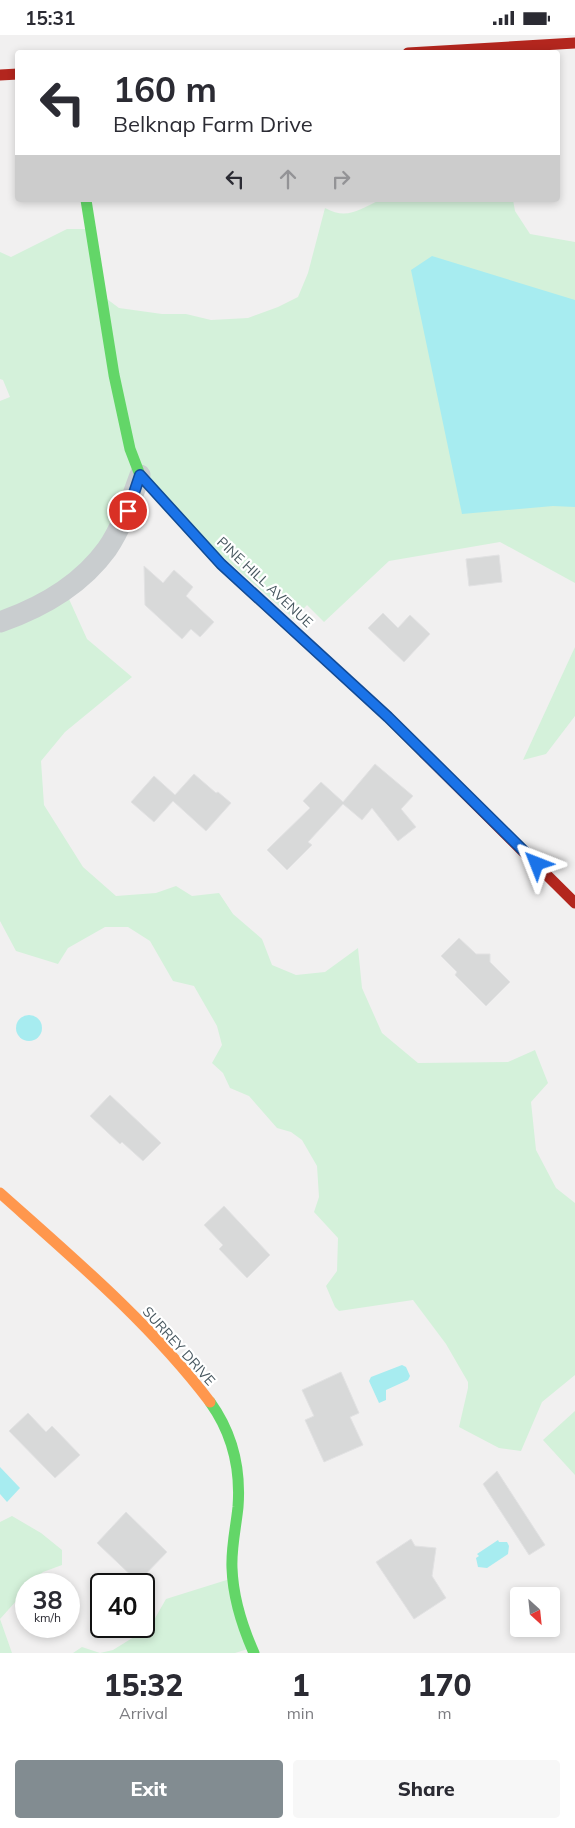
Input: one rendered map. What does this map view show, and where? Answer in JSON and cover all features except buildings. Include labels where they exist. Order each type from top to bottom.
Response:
[{"type":"street","points":[[458,50],[575,43]]},
{"type":"street","points":[[0,75],[15,74]]},
{"type":"street","name":"PINE HILL AVENUE","points":[[86,202],[114,375],[130,449],[140,475],[221,564],[388,717],[575,903]]},
{"type":"street","points":[[0,622],[24,613],[57,596],[85,573],[107,549],[128,511],[140,475]]},
{"type":"street","name":"SURREY DRIVE","points":[[0,1193],[107,1290],[186,1372],[226,1431],[237,1456],[238,1482],[232,1560],[237,1603],[254,1653]]},
{"type":"green space","points":[[376,202],[513,202],[515,211],[530,234],[575,242],[575,583],[500,542],[389,561],[324,622],[307,605],[294,619],[142,486],[120,519],[64,588],[87,639],[132,677],[65,732],[41,761],[44,805],[83,867],[116,896],[156,893],[176,886],[192,896],[219,893],[233,914],[262,939],[272,965],[296,975],[325,972],[358,948],[362,988],[382,1033],[418,1063],[508,1062],[535,1050],[548,1083],[531,1102],[536,1150],[556,1188],[575,1203],[575,1375],[542,1402],[521,1451],[499,1448],[459,1427],[468,1382],[446,1344],[413,1300],[339,1311],[335,1307],[326,1286],[337,1271],[338,1238],[314,1212],[319,1197],[317,1166],[302,1140],[291,1132],[277,1128],[249,1096],[230,1088],[223,1073],[212,1063],[222,1045],[217,1026],[194,986],[173,981],[150,941],[128,927],[105,927],[68,948],[58,964],[16,951],[0,921],[0,401],[10,397],[3,380],[0,379],[0,252],[11,257],[67,229],[90,229],[107,299],[119,308],[162,314],[186,314],[211,320],[248,318],[298,297],[308,273],[325,208],[340,213],[359,210]]},
{"type":"green space","points":[[575,647],[575,716],[546,754],[523,760]]},
{"type":"green space","points":[[575,1411],[575,1475],[543,1440]]},
{"type":"green space","points":[[12,1516],[41,1533],[62,1550],[62,1565],[42,1573],[15,1573],[15,1602],[0,1619],[0,1522]]},
{"type":"green space","points":[[233,1578],[248,1649],[235,1653],[100,1653],[113,1650],[132,1638],[155,1638],[155,1618],[166,1599]]},
{"type":"green space","points":[[0,1619],[12,1653],[0,1653]]},
{"type":"green space","points":[[82,1647],[100,1653],[73,1653]]},
{"type":"water","points":[[432,256],[575,300],[575,507],[553,506],[462,514],[411,270]]},
{"type":"water","points":[[29,1015],[38,1019],[42,1028],[38,1037],[29,1041],[20,1037],[16,1028],[20,1019]]},
{"type":"water","points":[[402,1365],[406,1367],[410,1376],[408,1380],[386,1390],[386,1400],[379,1403],[369,1381],[371,1377]]},
{"type":"water","points":[[0,1467],[20,1488],[7,1502],[0,1494]]},
{"type":"water","points":[[498,1540],[499,1542],[507,1542],[509,1546],[508,1554],[487,1568],[478,1567],[476,1558],[479,1556],[477,1554]]},
{"type":"traffic: fast","points":[[86,202],[114,375],[130,449],[140,475],[235,577]]},
{"type":"traffic: fast","points":[[210,1402],[230,1439],[237,1465],[239,1493],[232,1568],[239,1612],[254,1653]]},
{"type":"traffic: slow","points":[[235,577],[388,717],[424,753]]},
{"type":"traffic: slow","points":[[0,1193],[83,1267],[137,1319],[187,1373],[210,1402]]},
{"type":"traffic: jam","points":[[458,50],[575,43]]},
{"type":"traffic: jam","points":[[0,75],[15,74]]},
{"type":"traffic: jam","points":[[424,753],[575,903]]},
{"type":"route","points":[[128,511],[140,475],[221,564],[388,717],[537,864]]}]
